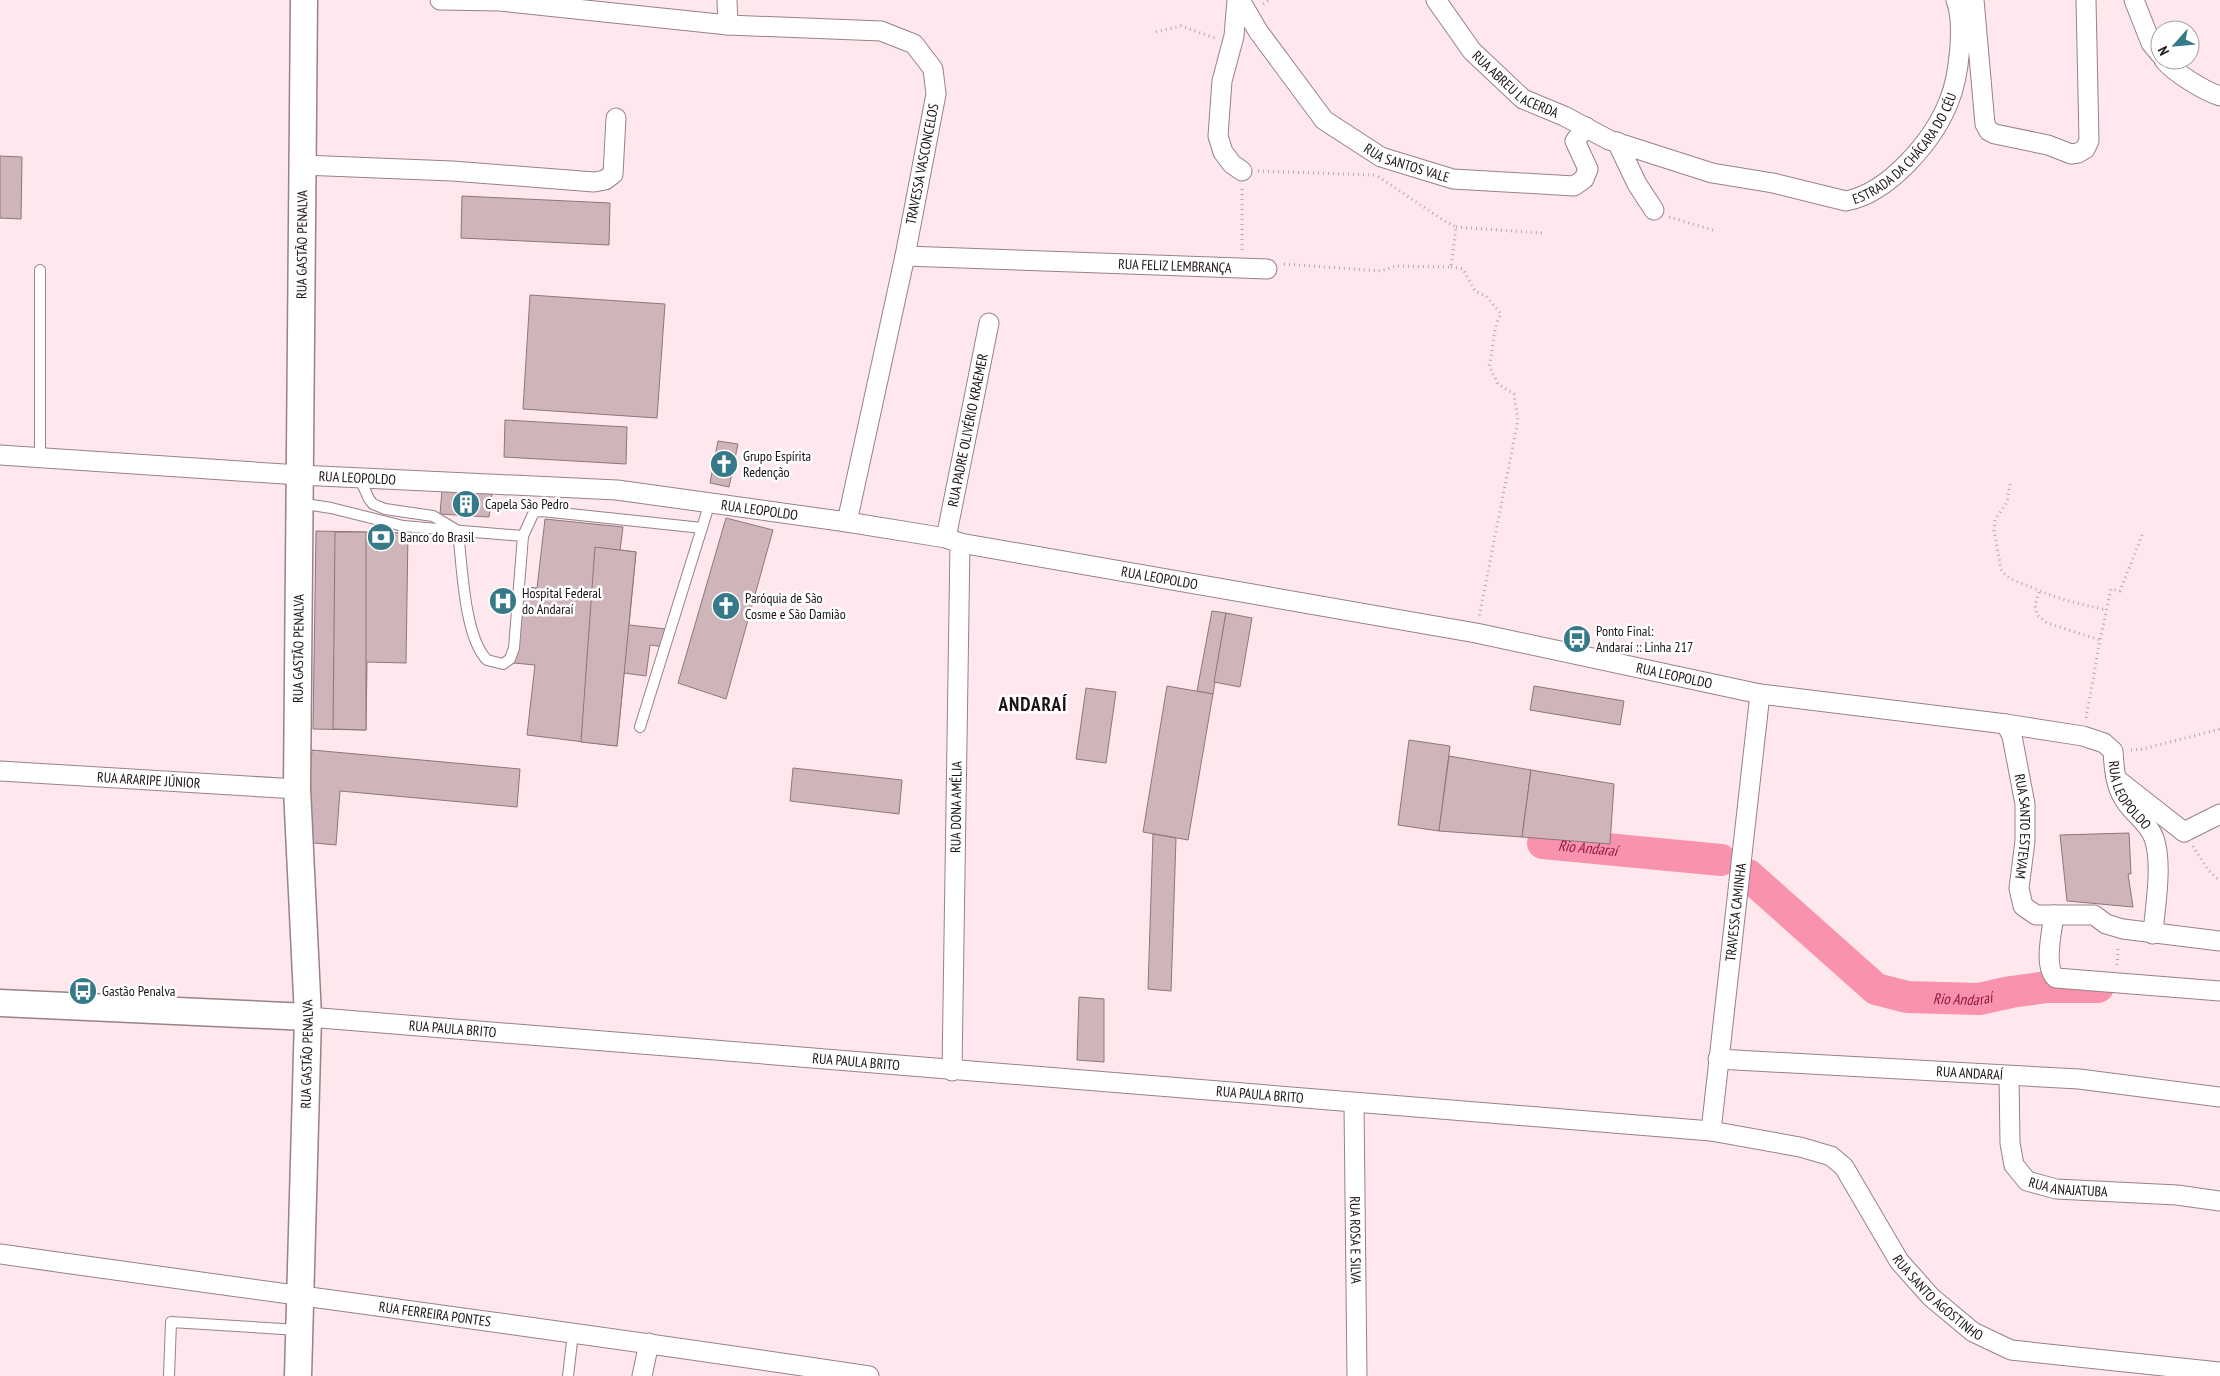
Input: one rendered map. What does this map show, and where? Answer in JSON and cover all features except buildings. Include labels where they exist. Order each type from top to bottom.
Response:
[{"type":"street","name":"RUA GASTÃO PENALVA","points":[[298,1376],[308,1017],[297,789],[298,503],[304,0]]},
{"type":"street","name":"TRAVESSA VASCONCELOS","points":[[440,0],[500,1],[728,25],[881,31],[914,44],[933,69],[936,94],[905,256],[847,522]]},
{"type":"street","points":[[727,0],[728,25]]},
{"type":"street","points":[[1239,0],[1234,36],[1222,81],[1218,136],[1223,152],[1232,164],[1242,170]]},
{"type":"street","name":"RUA SANTOS VALE","points":[[1239,0],[1258,31],[1324,120],[1381,157],[1453,178],[1574,186],[1584,179],[1588,169],[1575,141],[1586,127]]},
{"type":"street","name":"RUA ABREU LACERDA","points":[[1436,0],[1472,51],[1523,99],[1617,142]]},
{"type":"street","name":"ESTRADA DA CHÁCARA DO CÉU","points":[[1617,142],[1712,173],[1773,183],[1846,201],[1858,198],[1878,188],[1922,148],[1950,100],[1959,55],[1961,18],[1956,0]]},
{"type":"street","points":[[1974,0],[1985,124],[1989,131],[2013,139],[2048,145],[2071,154],[2085,149],[2090,135],[2086,0]]},
{"type":"street","points":[[2134,0],[2150,40]]},
{"type":"street","points":[[2177,70],[2211,93],[2220,96]]},
{"type":"street","points":[[302,165],[452,171],[600,181],[613,174],[616,118]]},
{"type":"street","points":[[1617,142],[1637,184],[1654,210]]},
{"type":"street","name":"RUA FELIZ LEMBRANÇA","points":[[905,256],[1268,269]]},
{"type":"street","name":"RUA PADRE OLIVÉRIO KRAEMER","points":[[953,541],[989,323]]},
{"type":"street","name":"RUA LEOPOLDO","points":[[0,455],[299,475],[616,490],[710,502],[847,522],[1476,632],[1760,694],[2006,724],[2083,736],[2104,743],[2113,751],[2116,778],[2123,798],[2146,823],[2154,839],[2157,861],[2154,934]]},
{"type":"street","name":"RUA DONA AMÉLIA","points":[[952,1071],[953,541]]},
{"type":"street","name":"TRAVESSA CAMINHA","points":[[1711,1132],[1760,694]]},
{"type":"street","name":"RUA SANTO ESTEVAM","points":[[2006,724],[2012,736],[2025,804],[2025,832],[2019,888],[2023,906],[2036,915],[2094,915],[2106,924],[2119,928],[2220,941]]},
{"type":"street","name":"RUA ARARIPE JÚNIOR","points":[[0,771],[297,789]]},
{"type":"street","points":[[2116,778],[2184,832],[2220,814]]},
{"type":"street","points":[[2054,915],[2049,964],[2051,974],[2063,980],[2220,992]]},
{"type":"street","name":"RUA PAULA BRITO","points":[[0,1003],[308,1017],[1711,1132]]},
{"type":"street","name":"RUA ANDARAÍ","points":[[1718,1059],[2078,1079],[2220,1097]]},
{"type":"street","name":"RUA ANAJATUBA","points":[[2009,1076],[2010,1143],[2014,1165],[2027,1181],[2056,1189],[2177,1195],[2220,1201]]},
{"type":"street","name":"RUA ROSA E SILVA","points":[[1354,1104],[1357,1376]]},
{"type":"street","name":"RUA SANTO AGOSTINHO","points":[[1711,1132],[1800,1147],[1831,1156],[1844,1167],[1900,1261],[1931,1297],[1973,1332],[1996,1343],[2011,1350],[2220,1372]]},
{"type":"street","name":"RUA FERREIRA PONTES","points":[[0,1254],[301,1297],[649,1342],[868,1376]]},
{"type":"street","points":[[642,1376],[649,1342]]},
{"type":"lane","points":[[40,270],[40,458]]},
{"type":"lane","points":[[359,478],[368,499],[373,504],[385,509],[433,516],[458,531]]},
{"type":"lane","points":[[640,727],[710,502]]},
{"type":"lane","points":[[298,503],[331,508],[403,526],[523,536]]},
{"type":"lane","points":[[458,531],[470,624],[475,643],[487,660],[502,664],[510,659],[514,648],[523,536],[530,517],[534,512],[542,511],[702,528]]},
{"type":"lane","points":[[169,1376],[171,1322],[300,1330]]},
{"type":"lane","points":[[568,1376],[573,1333]]},
{"type":"path","points":[[1156,32],[1180,26],[1220,39],[1234,36]]},
{"type":"path","points":[[1371,169],[1375,175],[1456,227],[1542,233]]},
{"type":"path","points":[[1242,268],[1242,170],[1375,175]]},
{"type":"path","points":[[1654,210],[1673,219],[1713,230]]},
{"type":"path","points":[[1450,267],[1456,227]]},
{"type":"path","points":[[1268,269],[1277,263],[1381,271],[1396,266],[1463,269],[1475,291],[1486,296],[1501,314],[1496,324],[1493,352],[1489,366],[1498,384],[1514,394],[1518,420],[1476,632]]},
{"type":"path","points":[[2010,484],[2007,502],[1995,520],[1994,531],[2001,569],[2004,574],[2015,582],[2062,601],[2107,610]]},
{"type":"path","points":[[2083,736],[2100,640],[2112,589],[2120,591],[2144,533]]},
{"type":"path","points":[[2039,592],[2035,606],[2037,615],[2047,623],[2100,640]]},
{"type":"path","points":[[2113,751],[2143,749],[2220,729]]},
{"type":"path","points":[[2184,832],[2208,870],[2220,881]]},
{"type":"path","points":[[2116,983],[2119,928]]},
{"type":"waterway","name":"Rio Andaraí","points":[[1543,843],[1721,860]]},
{"type":"waterway","name":"Rio Andaraí","points":[[1748,875],[1876,989],[1907,997],[1979,999],[2047,987],[2098,987]]},
{"type":"place","name":"Grupo Espírita Redenção","points":[[724,464]]},
{"type":"place","name":"Capela São Pedro","points":[[466,504]]},
{"type":"place","name":"Banco do Brasil","points":[[381,537]]},
{"type":"place","name":"Hospital Federal do Andaraí","points":[[503,601]]},
{"type":"place","name":"Paróquia de São Cosme e São Damião","points":[[726,606]]},
{"type":"place","name":"Ponto Final: Andaraí :: Linha 217","points":[[1577,639]]},
{"type":"place","name":"Gastão Penalva","points":[[83,991]]},
{"type":"district","name":"ANDARAÍ","points":[[1033,704]]}]
